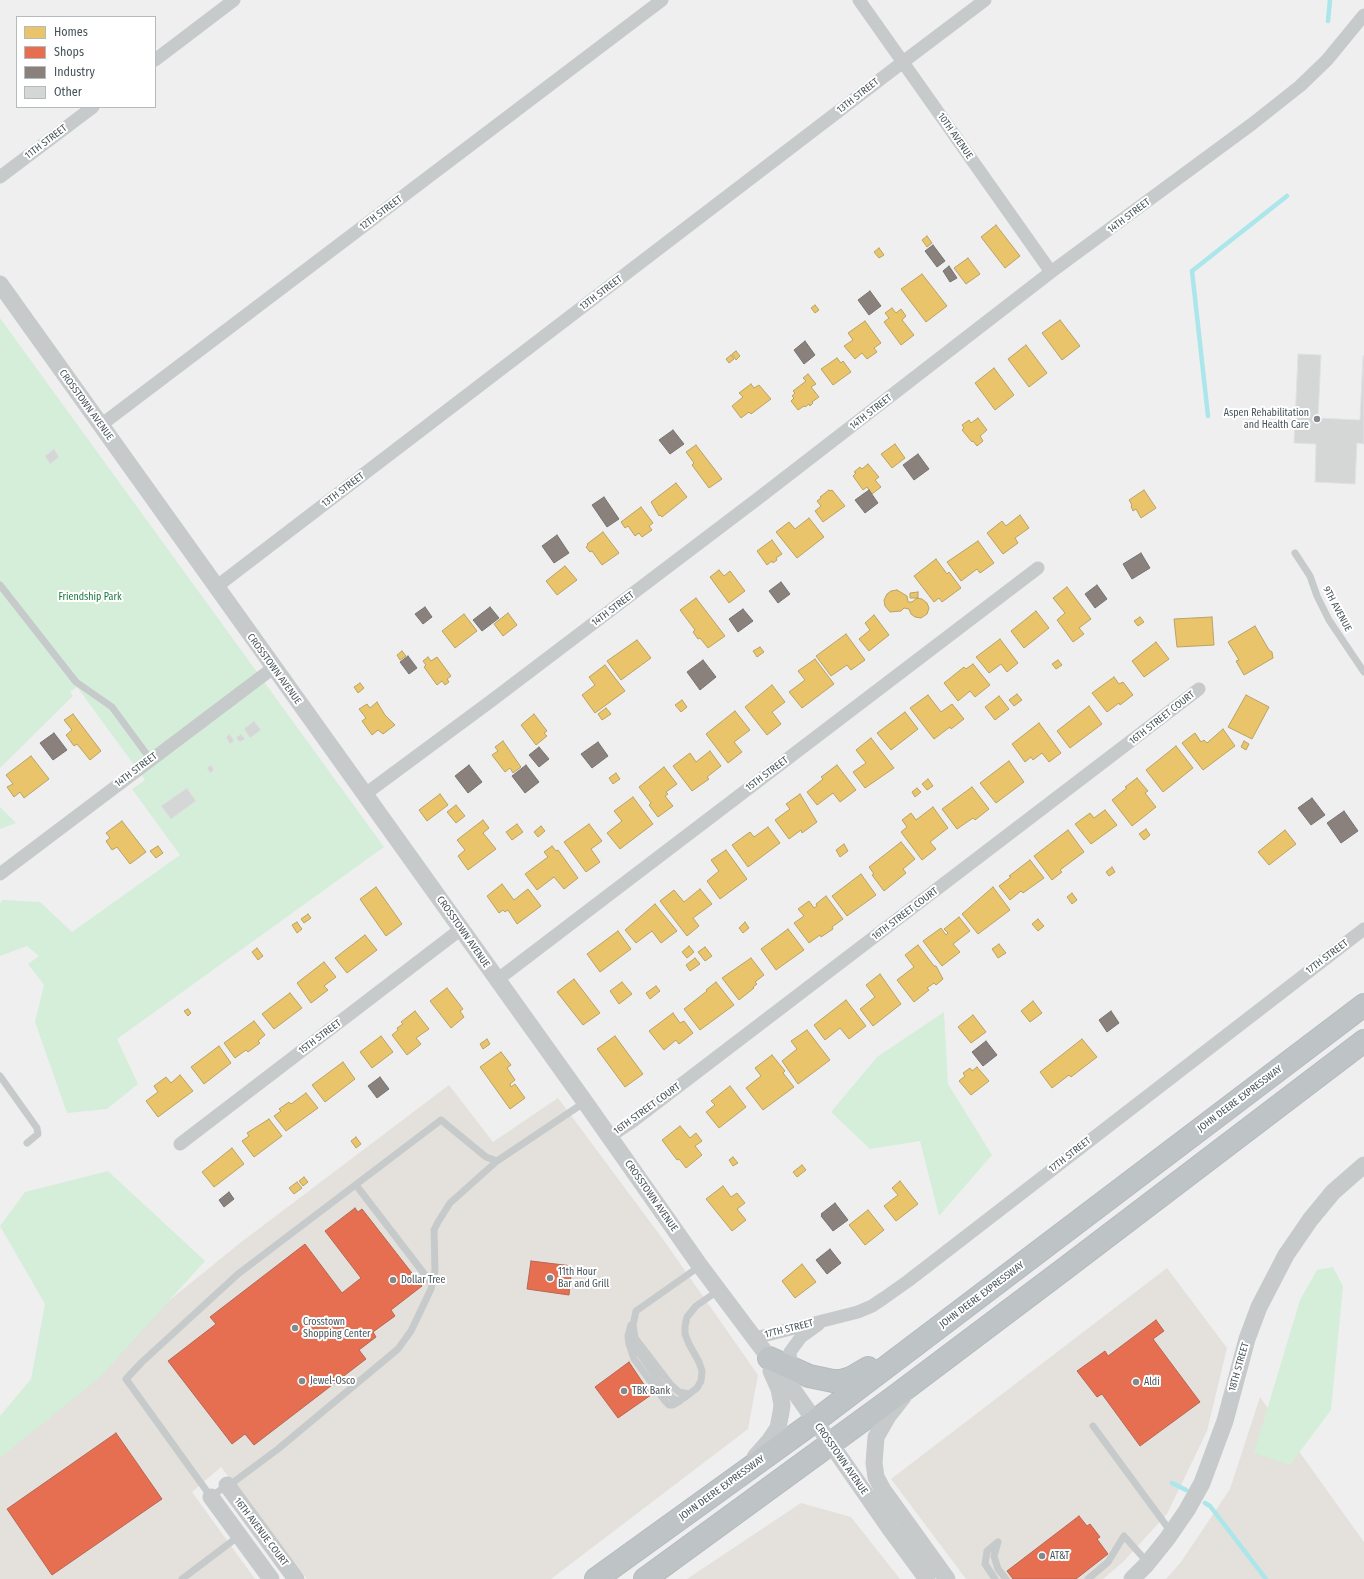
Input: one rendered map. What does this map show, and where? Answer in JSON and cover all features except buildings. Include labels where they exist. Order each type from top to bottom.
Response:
[{"type":"highway","name":"JOHN DEERE EXPRESSWAY","points":[[596,1579],[815,1421],[1364,1005]]},
{"type":"highway","points":[[645,1579],[831,1444],[1364,1041]]},
{"type":"highway","points":[[762,1347],[791,1369],[820,1379],[841,1381],[851,1378],[861,1373],[954,1302],[1054,1240]]},
{"type":"street","points":[[156,59],[234,0]]},
{"type":"street","name":"12TH STREET","points":[[101,426],[662,0]]},
{"type":"street","name":"10TH AVENUE","points":[[859,0],[1051,272]]},
{"type":"street","name":"13TH STREET","points":[[216,587],[985,0]]},
{"type":"street","name":"14TH STREET","points":[[364,794],[491,701],[760,497],[1051,272],[1252,124],[1300,86],[1327,60],[1364,15]]},
{"type":"street","name":"11TH STREET","points":[[0,177],[91,108]]},
{"type":"street","name":"CROSSTOWN AVENUE","points":[[0,284],[700,1265],[794,1391],[927,1579]]},
{"type":"street","name":"15TH STREET","points":[[497,980],[1038,568]]},
{"type":"street","name":"14TH STREET","points":[[0,874],[273,668]]},
{"type":"street","name":"16TH STREET COURT","points":[[609,1137],[652,1106],[1199,689]]},
{"type":"street","name":"17TH STREET","points":[[762,1347],[801,1325],[858,1312],[872,1306],[908,1281],[1364,929]]},
{"type":"street","name":"15TH STREET","points":[[180,1144],[461,930]]},
{"type":"street","name":"18TH STREET","points":[[1132,1579],[1148,1563],[1172,1533],[1202,1483],[1225,1420],[1247,1339],[1260,1307],[1286,1255],[1310,1220],[1333,1192],[1364,1165]]},
{"type":"street","points":[[794,1391],[790,1352],[795,1344],[809,1330],[824,1320]]},
{"type":"street","points":[[721,1489],[760,1452],[778,1428],[782,1405],[779,1389],[762,1347]]},
{"type":"street","points":[[915,1380],[888,1416],[876,1437],[874,1463],[878,1483],[947,1579]]},
{"type":"street","name":"16TH AVENUE COURT","points":[[226,1485],[296,1579]]},
{"type":"street","name":"16TH AVENUE COURT","points":[[211,1497],[271,1579]]},
{"type":"lane","name":"9TH AVENUE","points":[[1295,553],[1310,576],[1317,596],[1329,620],[1364,672]]},
{"type":"lane","points":[[0,585],[76,682],[112,707],[151,760]]},
{"type":"lane","points":[[0,1076],[36,1128],[38,1134],[27,1143]]},
{"type":"lane","points":[[497,1161],[486,1158],[441,1120],[238,1274],[142,1362],[126,1379],[211,1497],[278,1449],[398,1349],[411,1331],[432,1284],[435,1271],[434,1230],[450,1203],[497,1161],[585,1102]]},
{"type":"lane","points":[[356,1185],[432,1284]]},
{"type":"lane","points":[[686,1396],[671,1385],[636,1338],[633,1333],[634,1319],[636,1311],[700,1265]]},
{"type":"lane","points":[[634,1319],[629,1328],[628,1336],[634,1359],[665,1401],[669,1405],[673,1405],[697,1388],[701,1381],[702,1371],[699,1362],[685,1334],[687,1317],[696,1306],[719,1290]]},
{"type":"lane","points":[[1093,1426],[1172,1533]]},
{"type":"lane","points":[[182,1579],[239,1536]]},
{"type":"lane","points":[[1088,1579],[1108,1562],[1124,1536],[1148,1563]]},
{"type":"lane","points":[[995,1579],[985,1564],[987,1551],[998,1542],[994,1556],[998,1569],[1006,1579]]},
{"type":"shaded area","points":[[449,1085],[493,1142],[558,1098],[665,1242],[758,1375],[748,1429],[551,1579],[307,1579],[221,1467],[192,1492],[255,1579],[0,1579],[0,1438],[240,1243]]},
{"type":"shaded area","points":[[1167,1268],[1227,1348],[1207,1431],[1167,1514],[1123,1562],[1103,1579],[966,1579],[891,1479]]},
{"type":"shaded area","points":[[1260,1397],[1364,1542],[1364,1579],[1166,1579],[1181,1562],[1230,1489]]},
{"type":"shaded area","points":[[801,1503],[851,1517],[900,1579],[687,1579]]},
{"type":"green space","name":"Friendship Park","points":[[0,318],[384,847],[117,1039],[138,1084],[107,1109],[67,1113],[35,1022],[44,985],[28,964],[39,956],[27,946],[0,956],[0,903],[3,900],[40,902],[72,932],[180,855],[132,789],[145,780],[77,687],[70,692],[73,696],[0,768]]},
{"type":"green space","points":[[0,807],[16,823],[0,829]]},
{"type":"green space","points":[[944,1012],[948,1084],[992,1155],[939,1216],[920,1141],[870,1149],[831,1112],[877,1057]]},
{"type":"green space","points":[[108,1171],[205,1261],[101,1376],[0,1458],[0,1416],[31,1379],[45,1304],[0,1226],[25,1192]]},
{"type":"green space","points":[[1333,1267],[1343,1286],[1331,1410],[1290,1465],[1254,1453],[1300,1300],[1317,1270]]},
{"type":"waterway","points":[[1328,21],[1330,0]]},
{"type":"waterway","points":[[1208,416],[1192,271],[1287,196]]},
{"type":"waterway","points":[[1172,1483],[1186,1490]]},
{"type":"waterway","points":[[1205,1503],[1210,1506],[1266,1579]]},
{"type":"place","name":"Aspen Rehabilitation and Health Care","points":[[1317,419]]},
{"type":"place","name":"11th Hour Bar and Grill","points":[[550,1278]]},
{"type":"place","name":"Dollar Tree","points":[[393,1280]]},
{"type":"place","name":"Crosstown Shopping Center","points":[[295,1328]]},
{"type":"place","name":"Jewel-Osco","points":[[302,1381]]},
{"type":"place","name":"Aldi","points":[[1136,1382]]},
{"type":"place","name":"TBK Bank","points":[[624,1391]]},
{"type":"place","name":"AT&T","points":[[1042,1556]]}]
